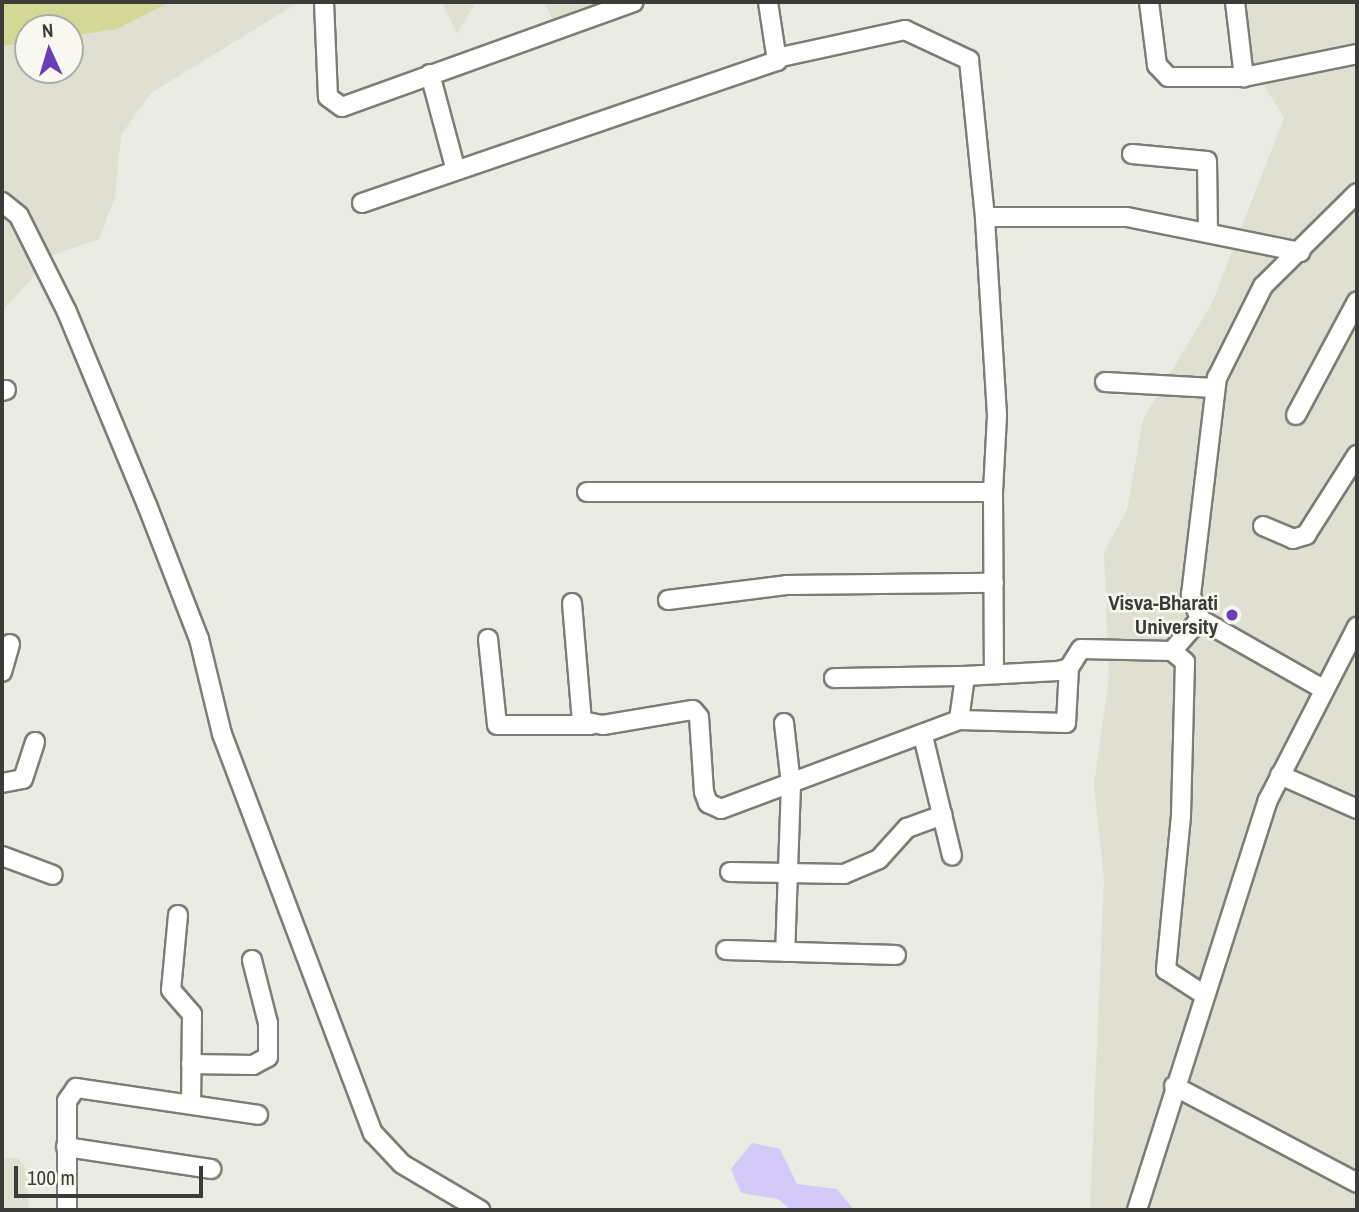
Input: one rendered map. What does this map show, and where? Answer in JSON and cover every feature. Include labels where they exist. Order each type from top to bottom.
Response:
[{"type":"street","points":[[324,2],[332,105],[361,103],[430,74],[629,2]]},
{"type":"street","points":[[768,2],[780,57]]},
{"type":"street","points":[[1149,2],[1161,74],[1244,77],[1357,54]]},
{"type":"street","points":[[1235,2],[1244,77]]},
{"type":"street","points":[[362,203],[455,167],[780,57],[905,30],[969,60],[985,217],[997,415],[993,492],[994,671]]},
{"type":"street","points":[[430,74],[455,167]]},
{"type":"street","points":[[1132,154],[1207,160],[1208,231]]},
{"type":"street","points":[[1323,690],[1200,619],[1191,595],[1213,388],[1263,286],[1357,193]]},
{"type":"street","points":[[2,202],[19,216],[67,312],[147,505],[202,651],[222,734],[373,1133],[402,1164],[480,1210]]},
{"type":"street","points":[[985,217],[1127,217],[1208,231],[1300,252]]},
{"type":"street","points":[[1296,415],[1357,301]]},
{"type":"street","points":[[1105,382],[1213,388]]},
{"type":"street","points":[[1262,526],[1293,539],[1306,535],[1357,455]]},
{"type":"street","points":[[587,492],[993,492]]},
{"type":"street","points":[[668,600],[786,585],[994,583]]},
{"type":"street","points":[[572,603],[580,713],[591,725]]},
{"type":"street","points":[[1172,651],[1200,619]]},
{"type":"street","points":[[1137,1210],[1203,994],[1280,775],[1357,627]]},
{"type":"street","points":[[488,639],[497,725],[591,725],[693,710],[699,717],[705,792],[713,808],[737,806],[959,720],[1066,723],[1069,668],[1081,649],[1172,651],[1185,662],[1181,817],[1166,970],[1203,994]]},
{"type":"street","points":[[2,672],[10,644]]},
{"type":"street","points":[[834,678],[965,676],[994,671],[1069,668]]},
{"type":"street","points":[[959,720],[965,676]]},
{"type":"street","points":[[784,723],[791,784],[785,952]]},
{"type":"street","points":[[923,736],[953,856]]},
{"type":"street","points":[[2,783],[23,779],[35,742]]},
{"type":"street","points":[[1280,775],[1357,809]]},
{"type":"street","points":[[730,872],[787,874],[856,870],[879,859],[907,828],[943,816]]},
{"type":"street","points":[[2,856],[53,875]]},
{"type":"street","points":[[178,915],[170,990],[191,1010],[191,1104]]},
{"type":"street","points":[[726,950],[896,955]]},
{"type":"street","points":[[191,1064],[253,1065],[268,1057],[268,1023],[252,960]]},
{"type":"street","points":[[1174,1086],[1357,1183]]},
{"type":"street","points":[[67,1210],[67,1101],[76,1088],[258,1115]]},
{"type":"street","points":[[66,1147],[211,1169]]},
{"type":"shaded area","points":[[15,2],[299,2],[151,93],[121,135],[115,197],[99,239],[53,255],[2,311],[2,24]]},
{"type":"shaded area","points":[[442,2],[476,2],[457,34]]},
{"type":"shaded area","points":[[544,2],[659,2],[554,22]]},
{"type":"shaded area","name":"Visva-Bharati University","points":[[1227,2],[1357,2],[1357,1210],[1090,1210],[1104,879],[1094,785],[1109,678],[1104,552],[1127,510],[1143,419],[1212,303],[1284,118],[1226,23]]},
{"type":"shaded area","points":[[752,1143],[780,1149],[797,1184],[837,1189],[854,1210],[791,1210],[778,1199],[741,1193],[731,1169]]},
{"type":"shaded area","points":[[2,1158],[18,1158],[26,1169],[29,1210],[2,1210]]},
{"type":"green space","points":[[2,2],[170,2],[117,29],[84,34],[84,14],[14,14],[14,45],[2,46]]},
{"type":"place","name":"Visva-Bharati University","points":[[1232,615]]}]
